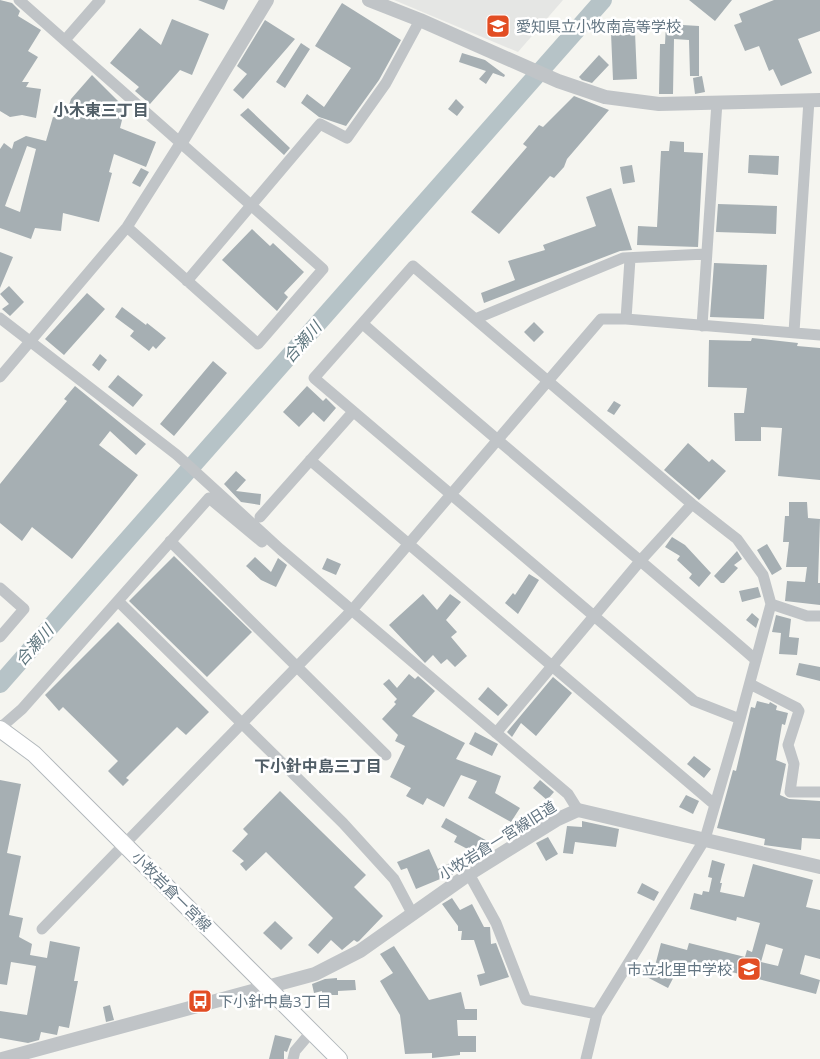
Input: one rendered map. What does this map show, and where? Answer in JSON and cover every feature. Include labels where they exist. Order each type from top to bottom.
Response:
[{"type":"main road","name":"小牧岩倉一宮線","points":[[0,729],[34,754],[340,1059]]},
{"type":"street","points":[[19,0],[323,269],[258,344],[128,227]]},
{"type":"street","points":[[65,40],[100,0]]},
{"type":"street","points":[[0,377],[128,227],[267,0]]},
{"type":"street","points":[[369,0],[420,20],[558,81],[605,98],[636,103],[814,100],[794,332]]},
{"type":"street","points":[[187,281],[320,124],[347,138],[386,84],[420,20]]},
{"type":"street","points":[[702,326],[717,102]]},
{"type":"street","points":[[475,319],[624,258],[706,254]]},
{"type":"street","points":[[626,319],[630,259]]},
{"type":"street","points":[[586,1059],[597,1014],[705,839],[714,804],[740,719],[750,684],[770,604],[763,575],[736,539],[692,504],[413,266],[314,378],[694,701],[740,719]]},
{"type":"street","points":[[0,318],[177,455],[280,549],[353,609],[568,794],[578,810]]},
{"type":"street","points":[[42,929],[353,609],[452,496],[601,319],[626,319],[820,335]]},
{"type":"street","points":[[363,324],[497,442],[641,560],[756,660]]},
{"type":"street","points":[[260,517],[353,412]]},
{"type":"street","points":[[310,460],[714,804]]},
{"type":"street","points":[[0,729],[22,709],[209,498],[272,550],[280,549]]},
{"type":"street","points":[[496,733],[641,560],[692,504]]},
{"type":"street","points":[[170,541],[386,755]]},
{"type":"street","points":[[0,588],[24,609],[0,637]]},
{"type":"street","points":[[118,601],[343,823],[394,879],[413,916]]},
{"type":"street","points":[[770,604],[807,616],[820,616]]},
{"type":"street","points":[[750,684],[797,708],[799,711],[788,745],[794,764],[790,792],[820,792]]},
{"type":"street","name":"小牧岩倉一宮線旧道","points":[[2,1059],[315,974],[360,951],[413,916],[470,874],[556,820],[578,810],[820,867]]},
{"type":"street","points":[[470,874],[496,923],[526,1000],[597,1014]]},
{"type":"street","points":[[293,1059],[295,1052],[312,1031]]},
{"type":"shaded area","name":"愛知県立小牧南高等学校","points":[[394,0],[563,0],[518,52]]},
{"type":"building","points":[[0,0],[12,3],[20,11],[18,16],[41,30],[28,51],[38,57],[22,82],[29,82],[26,87],[41,89],[36,118],[22,115],[10,117],[0,111]]},
{"type":"building","points":[[198,0],[228,0],[224,10]]},
{"type":"building","points":[[689,0],[732,0],[715,21]]},
{"type":"building","points":[[774,0],[820,0],[820,31],[798,39],[812,73],[781,86],[773,69],[769,71],[759,46],[745,51],[734,25],[742,22],[739,14]]},
{"type":"building","points":[[342,3],[401,40],[379,80],[346,126],[319,117],[301,103],[307,94],[324,107],[351,68],[315,46]]},
{"type":"building","points":[[172,19],[209,34],[192,75],[180,70],[150,104],[135,91],[139,87],[110,63],[140,28],[161,45]]},
{"type":"building","points":[[265,20],[295,39],[243,99],[233,90],[247,74],[237,66]]},
{"type":"building","points":[[666,24],[699,26],[699,76],[690,76],[689,40],[674,39],[673,94],[659,94],[660,44],[665,44]]},
{"type":"building","points":[[635,32],[637,79],[613,80],[611,33]]},
{"type":"building","points":[[301,43],[310,49],[285,88],[276,82]]},
{"type":"building","points":[[462,53],[485,60],[505,75],[504,77],[493,73],[486,84],[479,79],[486,71],[459,62]]},
{"type":"building","points":[[599,55],[609,65],[592,83],[582,80],[579,77]]},
{"type":"building","points":[[92,75],[125,108],[120,128],[156,142],[146,167],[114,154],[109,172],[112,173],[99,222],[63,213],[61,231],[35,228],[31,239],[0,228],[0,149],[4,143],[12,149],[14,142],[26,136],[46,141],[53,117],[59,118],[61,110],[67,111],[71,99]],"holes":[[[27,146],[36,149],[20,212],[5,206]]]},
{"type":"building","points":[[702,76],[705,92],[695,94],[693,78]]},
{"type":"building","points":[[574,96],[609,110],[567,159],[564,167],[554,178],[550,176],[499,234],[471,212],[527,147],[523,144],[539,125],[543,127]]},
{"type":"building","points":[[456,99],[464,107],[457,116],[448,109]]},
{"type":"building","points":[[248,108],[290,148],[284,155],[240,115]]},
{"type":"building","points":[[670,141],[684,142],[684,152],[703,153],[698,247],[637,245],[638,226],[657,227],[661,151],[669,151]]},
{"type":"building","points":[[749,155],[779,156],[778,175],[748,173]]},
{"type":"building","points":[[632,165],[635,182],[623,184],[620,167]]},
{"type":"building","points":[[141,168],[149,172],[140,187],[132,183]]},
{"type":"building","points":[[611,188],[632,250],[620,251],[484,303],[481,293],[515,280],[508,261],[545,250],[543,245],[596,226],[586,197]]},
{"type":"building","points":[[718,204],[777,206],[776,234],[716,232]]},
{"type":"building","points":[[252,229],[270,246],[273,243],[304,272],[284,293],[288,297],[277,311],[222,260]]},
{"type":"building","points":[[0,252],[13,257],[0,288]]},
{"type":"building","points":[[714,263],[767,265],[764,319],[710,317]]},
{"type":"building","points":[[9,286],[24,302],[10,316],[2,309],[9,304],[0,294]]},
{"type":"building","points":[[87,293],[105,309],[64,355],[45,339]]},
{"type":"building","points":[[122,307],[166,338],[156,349],[153,346],[149,351],[130,336],[134,331],[115,317]]},
{"type":"building","points":[[534,322],[544,332],[534,342],[524,332]]},
{"type":"building","points":[[752,338],[798,343],[797,346],[820,348],[820,480],[778,476],[782,428],[761,427],[761,441],[735,441],[734,413],[744,413],[747,388],[708,387],[709,340],[751,341]]},
{"type":"building","points":[[100,354],[107,360],[99,371],[92,365]]},
{"type":"building","points":[[213,361],[227,373],[174,436],[160,424]]},
{"type":"building","points":[[118,375],[143,395],[133,407],[108,387]]},
{"type":"building","points":[[75,386],[146,444],[136,455],[110,431],[99,445],[138,475],[72,559],[32,527],[22,541],[0,523],[0,484],[67,401],[64,399]]},
{"type":"building","points":[[307,386],[323,401],[326,398],[336,408],[324,422],[313,412],[299,427],[283,412]]},
{"type":"building","points":[[614,401],[621,405],[614,415],[607,411]]},
{"type":"building","points":[[688,443],[709,462],[712,459],[726,471],[699,500],[664,470]]},
{"type":"building","points":[[236,471],[246,480],[236,491],[261,494],[260,505],[241,502],[224,484]]},
{"type":"building","points":[[789,502],[807,502],[808,518],[820,519],[818,583],[820,583],[820,605],[785,601],[787,581],[805,582],[807,567],[786,567],[789,542],[783,542],[785,516],[789,516]]},
{"type":"building","points":[[672,537],[685,545],[711,573],[699,587],[689,578],[692,574],[677,560],[680,556],[665,547]]},
{"type":"building","points":[[767,544],[782,569],[772,575],[757,550]]},
{"type":"building","points":[[737,551],[742,559],[734,565],[738,568],[724,583],[721,583],[714,576]]},
{"type":"building","points":[[174,556],[252,632],[207,677],[129,601]]},
{"type":"building","points":[[255,557],[271,572],[278,558],[287,565],[276,587],[261,580],[246,566]]},
{"type":"building","points":[[327,558],[341,564],[336,575],[322,569]]},
{"type":"building","points":[[529,574],[539,580],[518,614],[505,603],[513,593],[515,595]]},
{"type":"building","points":[[758,587],[761,597],[742,602],[739,591]]},
{"type":"building","points":[[423,594],[437,610],[450,594],[461,602],[446,620],[457,632],[451,637],[467,656],[455,667],[447,659],[441,664],[433,655],[425,663],[389,625]]},
{"type":"building","points":[[752,613],[759,619],[756,628],[746,620]]},
{"type":"building","points":[[776,615],[791,619],[789,637],[799,638],[797,655],[779,654],[781,633],[772,632]]},
{"type":"building","points":[[118,622],[209,712],[186,735],[177,727],[126,778],[129,780],[123,786],[108,771],[118,761],[63,707],[59,711],[45,695]]},
{"type":"building","points":[[799,663],[820,667],[820,681],[796,675]]},
{"type":"building","points":[[409,674],[415,679],[418,676],[435,691],[412,716],[465,743],[456,759],[501,776],[495,793],[520,808],[511,822],[468,798],[477,781],[461,775],[444,807],[427,798],[423,805],[406,796],[411,788],[390,777],[405,746],[395,741],[398,735],[382,719],[396,704],[394,702],[397,699],[383,684],[389,679],[397,688]]},
{"type":"building","points":[[553,677],[572,693],[536,736],[521,723],[512,737],[507,732]]},
{"type":"building","points":[[488,687],[508,705],[498,716],[478,699]]},
{"type":"building","points":[[757,701],[769,704],[770,702],[777,706],[776,710],[788,713],[785,725],[782,724],[776,760],[786,764],[780,795],[789,799],[820,801],[820,839],[802,838],[801,850],[764,845],[765,839],[717,828],[733,770],[736,771],[751,707],[755,708]]},
{"type":"building","points":[[475,732],[498,744],[492,756],[469,744]]},
{"type":"building","points":[[694,756],[711,769],[704,778],[687,764]]},
{"type":"building","points":[[0,780],[21,784],[7,853],[21,856],[9,915],[23,918],[19,937],[32,944],[30,955],[47,958],[50,941],[80,947],[74,981],[78,981],[69,1028],[59,1026],[57,1035],[41,1032],[39,1040],[28,1043],[0,1038],[0,1011],[27,1015],[36,966],[11,962],[7,985],[0,984]]},
{"type":"building","points":[[540,780],[554,792],[547,800],[533,788]]},
{"type":"building","points":[[280,791],[366,875],[354,887],[383,916],[359,941],[354,940],[342,950],[331,940],[318,954],[308,945],[333,918],[266,852],[246,871],[240,864],[244,861],[232,851],[248,834],[243,829]]},
{"type":"building","points":[[686,795],[699,801],[693,814],[679,807]]},
{"type":"building","points":[[446,818],[491,843],[487,852],[481,856],[454,842],[457,836],[441,827]]},
{"type":"building","points":[[582,821],[619,829],[616,847],[575,842],[573,854],[563,853],[567,826],[582,827]]},
{"type":"building","points":[[548,837],[558,854],[546,861],[536,843]]},
{"type":"building","points":[[429,849],[438,869],[462,857],[466,866],[446,879],[445,877],[416,889],[407,868],[401,870],[397,862]]},
{"type":"building","points":[[712,860],[725,864],[720,883],[722,883],[720,892],[744,897],[753,864],[813,880],[806,907],[820,910],[820,959],[805,955],[800,974],[820,980],[816,994],[705,965],[704,971],[680,965],[668,988],[641,974],[648,963],[655,966],[661,943],[687,950],[689,943],[745,957],[747,950],[752,952],[760,923],[737,917],[736,921],[690,909],[694,893],[702,895],[703,891],[709,892],[712,878],[708,877]],"holes":[[[766,944],[783,949],[778,966],[761,962]]]},
{"type":"building","points":[[642,883],[659,892],[654,901],[637,893]]},
{"type":"building","points":[[452,898],[460,910],[472,904],[484,927],[490,927],[491,944],[496,943],[509,977],[480,986],[477,975],[485,973],[474,940],[461,940],[462,931],[458,931],[458,926],[442,904]]},
{"type":"building","points":[[275,921],[293,938],[281,950],[263,933]]},
{"type":"building","points":[[394,946],[429,1000],[461,992],[465,1009],[477,1009],[477,1020],[457,1020],[458,1036],[476,1036],[476,1052],[460,1052],[460,1055],[432,1058],[432,1053],[405,1054],[400,1015],[380,981],[393,973],[380,954]]},
{"type":"building","points":[[337,978],[337,980],[355,980],[356,990],[338,991],[338,995],[322,995],[322,991],[314,993],[312,984],[325,979]]},
{"type":"building","points":[[110,1005],[114,1020],[106,1022],[103,1007]]},
{"type":"building","points":[[275,1035],[292,1039],[287,1052],[284,1051],[284,1059],[269,1059]]},
{"type":"waterway","name":"合瀬川","points":[[0,684],[603,0]]},
{"type":"place","name":"愛知県立小牧南高等学校","points":[[498,26]]},
{"type":"place","name":"市立北里中学校","points":[[749,969]]},
{"type":"place","name":"下小針中島3丁目","points":[[200,1001]]},
{"type":"district","name":"小木東三丁目","points":[[101,110]]},
{"type":"district","name":"下小針中島三丁目","points":[[318,766]]}]
